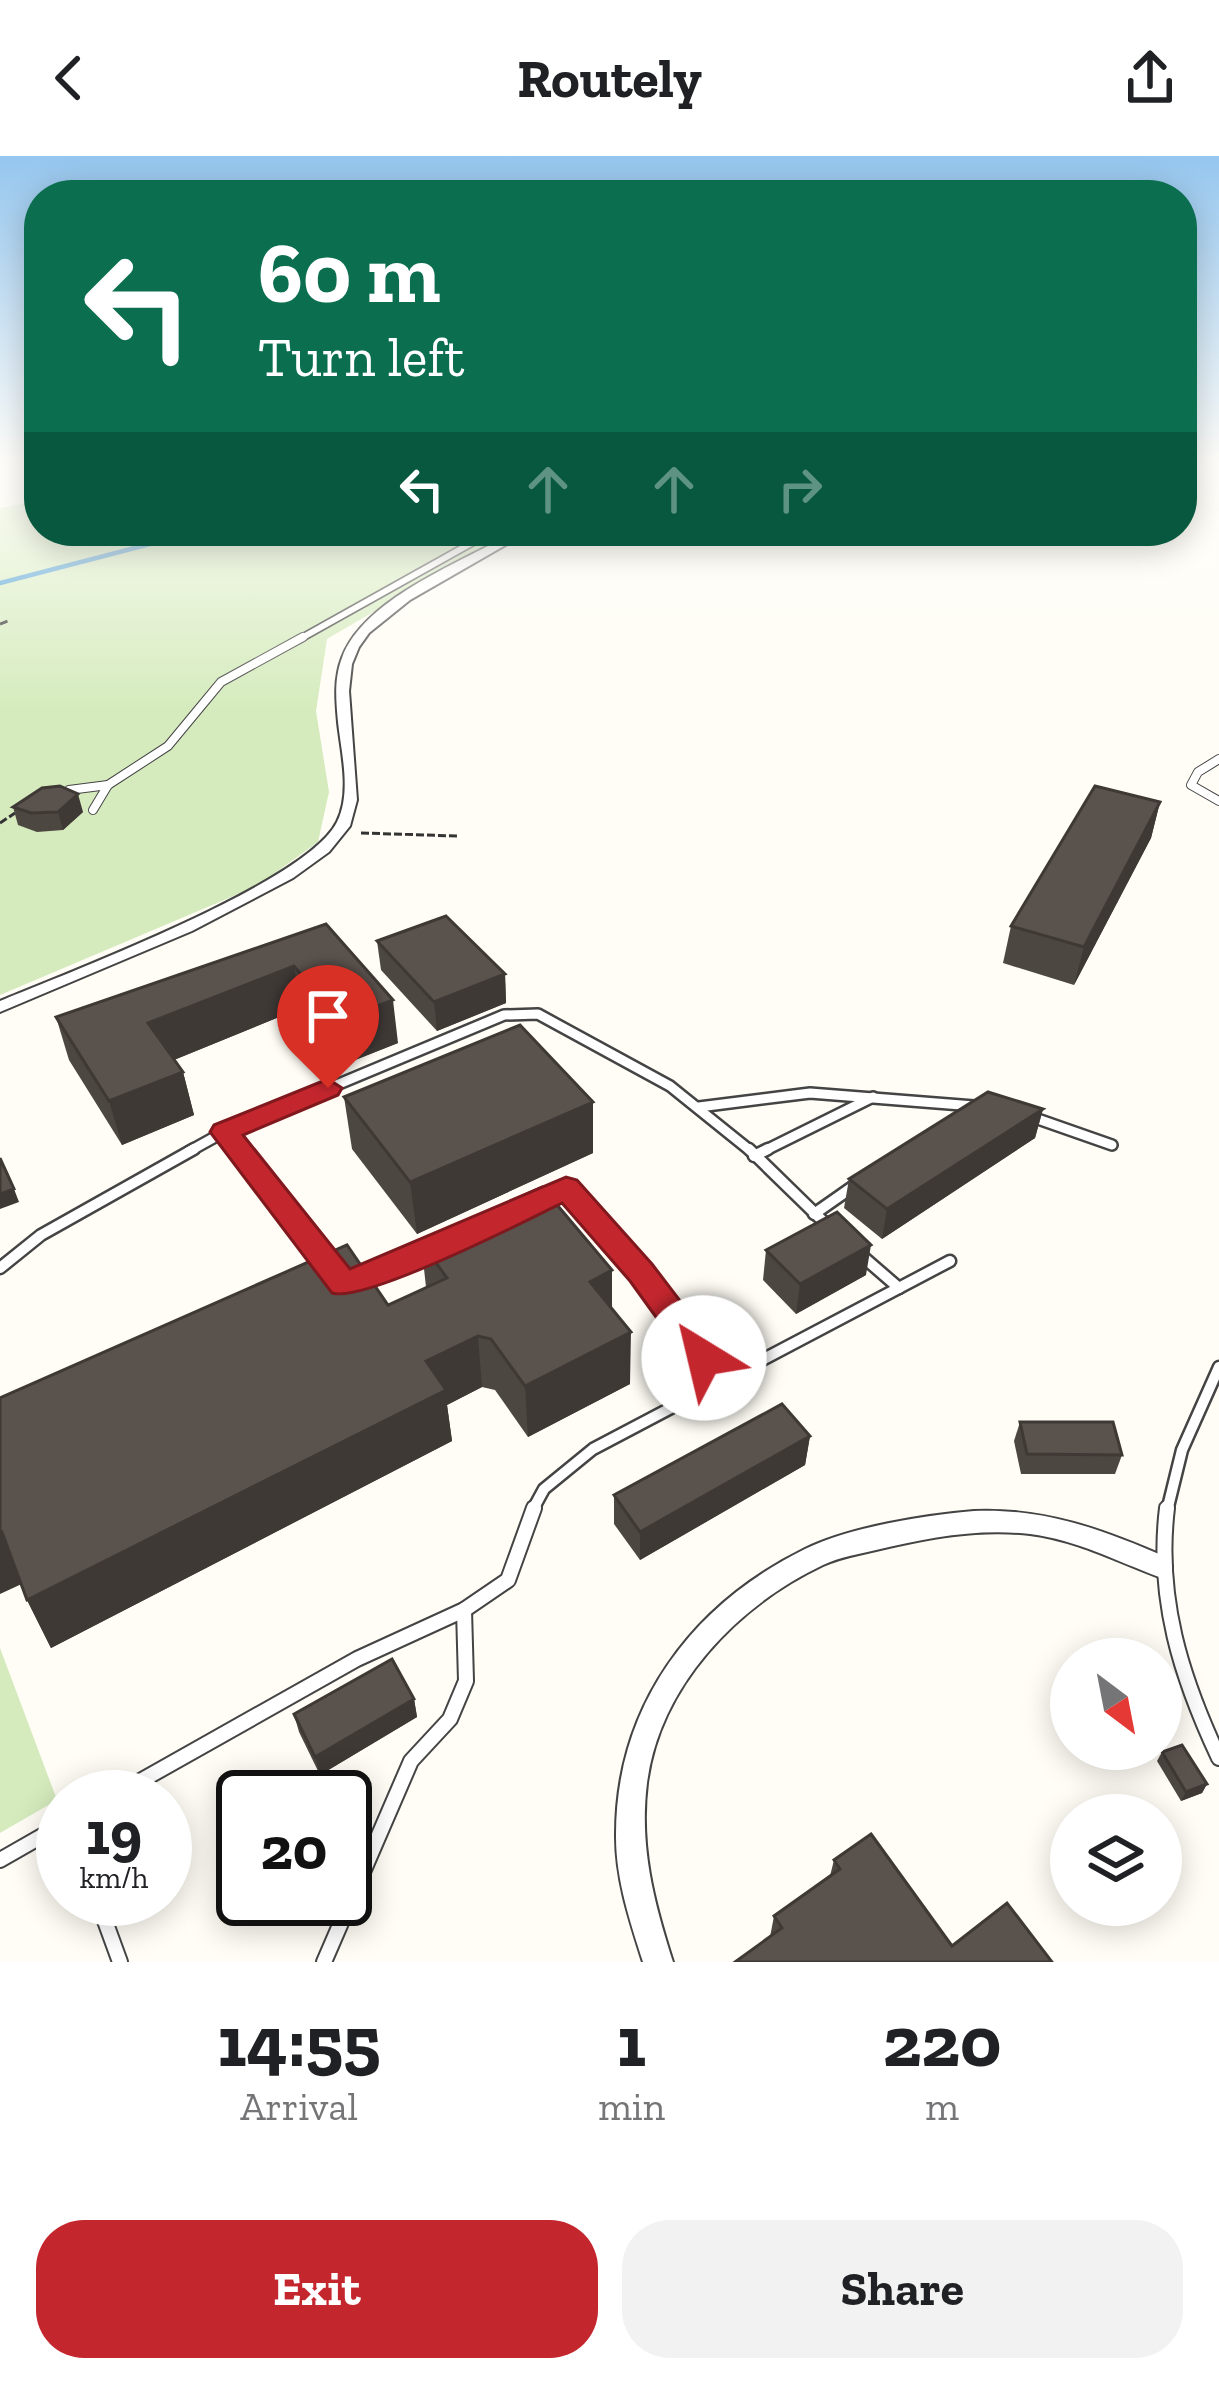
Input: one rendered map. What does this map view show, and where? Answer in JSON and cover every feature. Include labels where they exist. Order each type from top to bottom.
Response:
[{"type":"street","points":[[0,1007],[275,882],[338,832],[352,795],[341,690],[350,651],[386,613],[500,546]]},
{"type":"street","points":[[658,1962],[628,1863],[627,1806],[649,1720],[691,1649],[766,1583],[818,1555],[937,1523],[1048,1526],[1089,1534],[1159,1566]]},
{"type":"lane","points":[[69,790],[108,785],[168,746],[221,682],[467,546]]},
{"type":"lane","points":[[1219,759],[1198,772],[1191,785],[1219,801]]},
{"type":"lane","points":[[93,810],[108,785]]},
{"type":"lane","points":[[0,1268],[41,1235],[224,1132],[504,1015],[538,1014],[699,1107],[899,1288]]},
{"type":"lane","points":[[699,1107],[810,1093],[878,1095],[995,1110]]},
{"type":"lane","points":[[754,1156],[878,1095]]},
{"type":"lane","points":[[950,1119],[969,1106]]},
{"type":"lane","points":[[1012,1113],[1112,1145]]},
{"type":"lane","points":[[224,1132],[344,1284],[449,1243]]},
{"type":"lane","points":[[814,1214],[872,1174]]},
{"type":"lane","points":[[528,1207],[566,1188],[641,1272],[720,1382]]},
{"type":"lane","points":[[160,1770],[357,1659],[464,1610],[508,1580],[524,1527],[544,1489],[593,1449],[950,1261]]},
{"type":"lane","points":[[1219,1367],[1179,1458],[1165,1509],[1159,1566],[1166,1614],[1197,1714],[1219,1758]]},
{"type":"lane","points":[[324,1962],[411,1761],[450,1720],[466,1681],[464,1610]]},
{"type":"lane","points":[[0,1860],[36,1839]]},
{"type":"lane","points":[[107,1926],[120,1962]]},
{"type":"path","points":[[0,624],[8,621]]},
{"type":"path","points":[[0,823],[16,812]]},
{"type":"path","points":[[338,832],[457,836]]},
{"type":"green space","points":[[0,542],[486,546],[327,639],[316,711],[329,792],[318,842],[257,886],[0,995]]},
{"type":"green space","points":[[0,1648],[46,1770],[36,1770],[36,1812],[0,1833]]},
{"type":"building","points":[[60,786],[78,794],[58,812],[31,813],[13,807],[42,788]]},
{"type":"building","points":[[1095,786],[1160,802],[1084,947],[1011,926]]},
{"type":"building","points":[[446,916],[505,974],[434,1002],[377,941]]},
{"type":"building","points":[[326,924],[393,1000],[339,1021],[294,966],[148,1023],[183,1072],[109,1101],[56,1017]]},
{"type":"building","points":[[520,1025],[593,1102],[410,1182],[344,1097]]},
{"type":"building","points":[[988,1092],[1043,1109],[887,1209],[849,1179]]},
{"type":"building","points":[[0,1158],[14,1189],[0,1194]]},
{"type":"building","points":[[542,1187],[612,1270],[590,1282],[631,1332],[525,1386],[491,1339],[478,1336],[426,1361],[446,1390],[27,1600],[0,1533],[0,1398],[347,1245],[388,1305],[447,1278],[421,1242]]},
{"type":"building","points":[[837,1212],[871,1245],[800,1284],[766,1250]]},
{"type":"building","points":[[782,1404],[810,1436],[640,1532],[614,1495]]},
{"type":"building","points":[[1020,1422],[1113,1422],[1122,1455],[1027,1454]]},
{"type":"building","points":[[392,1659],[414,1699],[315,1757],[294,1714]]},
{"type":"building","points":[[1182,1745],[1207,1784],[1186,1792],[1173,1770],[1182,1770]]},
{"type":"building","points":[[871,1834],[952,1946],[1007,1903],[1052,1962],[735,1962],[782,1928],[774,1916],[840,1869],[834,1860]]},
{"type":"waterway","points":[[0,583],[142,546]]},
{"type":"route","points":[[328,1088],[224,1132],[344,1284],[470,1235],[566,1188],[641,1272],[704,1358]]}]
